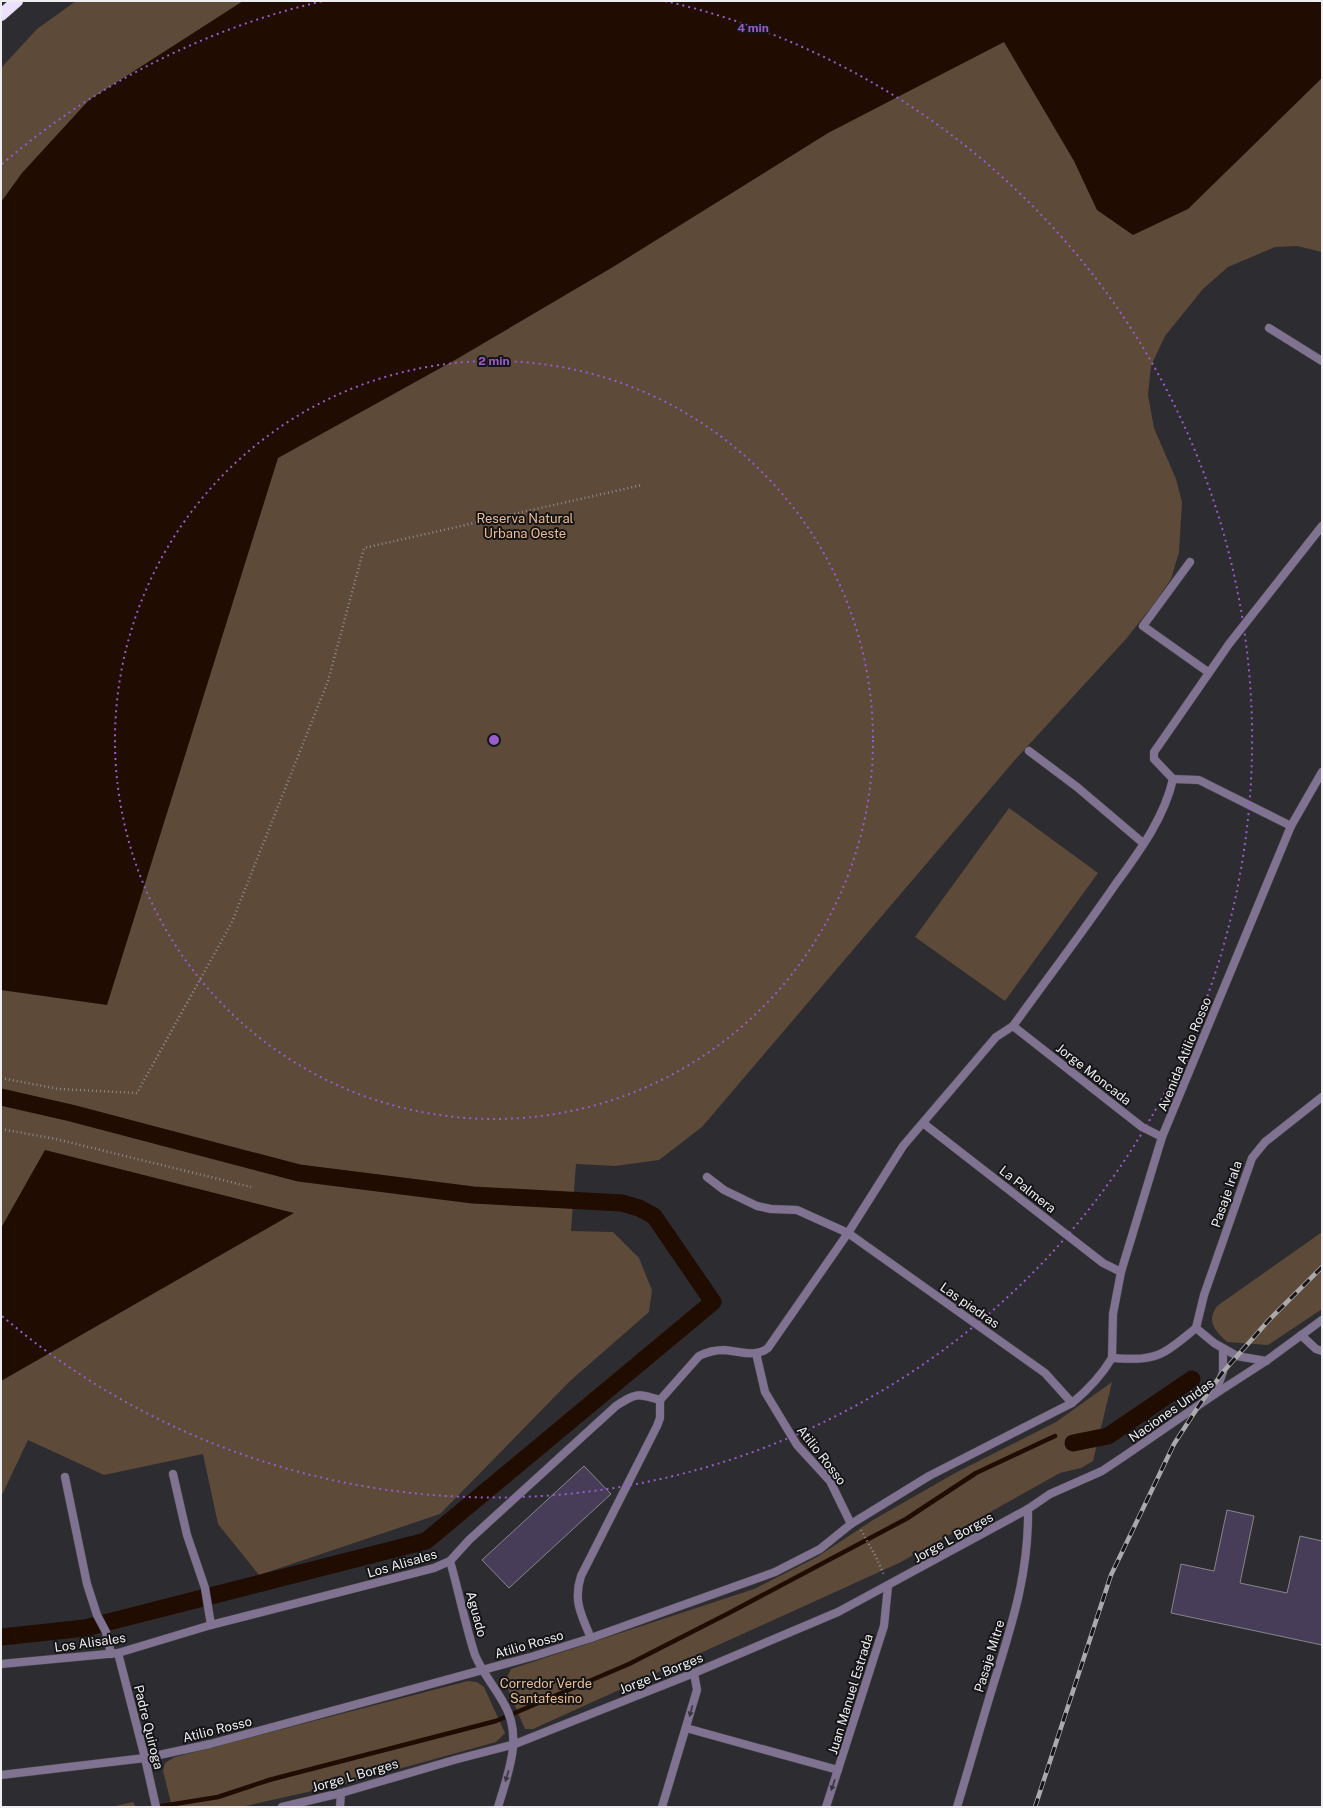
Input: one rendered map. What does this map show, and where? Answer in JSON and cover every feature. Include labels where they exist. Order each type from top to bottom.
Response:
[{"type":"highway","points":[[1,15],[17,1]]},
{"type":"street","points":[[1269,328],[1322,361]]},
{"type":"street","points":[[1291,826],[1199,780],[1173,779],[1154,759],[1154,752],[1208,672],[1322,526]]},
{"type":"street","points":[[1190,562],[1143,626],[1208,672]]},
{"type":"street","points":[[1029,751],[1077,787],[1144,843]]},
{"type":"street","name":"Avenida Atilio Rosso","points":[[1112,1358],[1113,1314],[1121,1272],[1162,1137],[1291,826],[1322,772]]},
{"type":"street","points":[[591,1638],[577,1602],[577,1587],[581,1576],[657,1426],[660,1418],[660,1400],[700,1356],[708,1352],[724,1350],[756,1353],[764,1352],[768,1348],[848,1233],[903,1146],[996,1038],[1013,1026],[1102,905],[1144,843],[1169,797],[1173,779]]},
{"type":"street","name":"Jorge Moncada","points":[[1013,1026],[1142,1127],[1162,1137]]},
{"type":"street","name":"Pasaje Irala","points":[[1196,1328],[1204,1295],[1252,1158],[1265,1142],[1322,1097]]},
{"type":"street","name":"La Palmera","points":[[923,1122],[1103,1263],[1121,1272]]},
{"type":"street","name":"Las piedras","points":[[707,1177],[724,1190],[757,1206],[797,1210],[848,1233],[1045,1373],[1072,1402]]},
{"type":"street","name":"Naciones Unidas","points":[[1028,1509],[1050,1494],[1112,1464],[1266,1361],[1322,1320]]},
{"type":"street","points":[[851,1524],[929,1476],[1072,1402],[1088,1390],[1112,1358],[1135,1359],[1164,1352],[1196,1328],[1224,1349],[1237,1356],[1266,1361]]},
{"type":"street","points":[[1301,1335],[1316,1349],[1322,1351]]},
{"type":"street","points":[[1215,1394],[1223,1372],[1224,1349]]},
{"type":"street","name":"Atilio Rosso","points":[[1,1775],[145,1758],[210,1744],[482,1670],[591,1638],[775,1572],[820,1548],[851,1524],[830,1481],[797,1445],[765,1392],[756,1353]]},
{"type":"street","name":"Los Alisales","points":[[1,1664],[114,1653],[211,1625],[434,1568],[450,1561],[469,1540],[616,1406],[636,1394],[660,1400]]},
{"type":"street","points":[[174,1474],[186,1535],[205,1588],[211,1625]]},
{"type":"street","name":"Padre Quiroga","points":[[65,1477],[87,1584],[97,1615],[106,1632],[114,1653],[145,1758],[155,1804]]},
{"type":"street","name":"Jorge L Borges","points":[[282,1807],[341,1793],[515,1744],[694,1673],[838,1612],[1028,1509]]},
{"type":"street","name":"Pasaje Mitre","points":[[957,1807],[1013,1619],[1022,1583],[1028,1536],[1028,1509]]},
{"type":"street","name":"Aguado","points":[[450,1561],[476,1655],[482,1670],[505,1704],[513,1729],[515,1744],[498,1807]]},
{"type":"street","name":"Juan Manuel Estrada","points":[[826,1807],[884,1626],[888,1586]]},
{"type":"street","points":[[662,1807],[697,1690],[694,1673]]},
{"type":"street","points":[[686,1728],[838,1770]]},
{"type":"street","points":[[340,1807],[341,1793]]},
{"type":"path","points":[[1,1078],[59,1089],[137,1093],[232,922],[328,681],[364,548],[642,485]]},
{"type":"path","points":[[1,1129],[56,1139],[251,1187]]},
{"type":"path","points":[[863,1533],[876,1557],[888,1586]]},
{"type":"green space","name":"Reserva Natural Urbana Oeste","points":[[76,1],[1322,1],[1322,252],[1297,246],[1275,247],[1228,267],[1203,289],[1165,336],[1151,366],[1148,395],[1154,428],[1176,479],[1182,502],[1179,552],[1171,579],[1126,639],[1014,761],[702,1127],[659,1160],[615,1166],[576,1164],[571,1231],[613,1232],[639,1258],[652,1290],[649,1312],[570,1381],[440,1514],[259,1575],[218,1524],[203,1454],[104,1475],[28,1440],[1,1497],[1,68],[37,29]]},
{"type":"green space","points":[[1009,808],[1098,873],[1005,1001],[915,937]]},
{"type":"green space","points":[[1322,1232],[1322,1309],[1268,1345],[1227,1342],[1213,1326],[1212,1317],[1217,1306]]},
{"type":"green space","name":"Corredor Verde Santafesino","points":[[1112,1382],[1093,1461],[1081,1468],[1060,1473],[899,1563],[533,1729],[525,1729],[509,1692],[506,1679],[511,1669],[754,1589],[817,1557],[873,1520],[957,1472],[1056,1422]]},
{"type":"green space","name":"Corredor Verde Santafesino","points":[[468,1681],[477,1682],[484,1687],[505,1733],[496,1742],[348,1783],[241,1807],[172,1807],[163,1771],[165,1763],[175,1757]]},
{"type":"green space","points":[[133,1802],[136,1807],[111,1807]]},
{"type":"shaded area","points":[[243,1],[1322,1],[1322,78],[1188,209],[1133,235],[1097,210],[1074,161],[1004,42],[828,133],[613,267],[455,360],[278,458],[107,1005],[1,990],[1,202],[22,173],[89,100]]},
{"type":"shaded area","points":[[45,1150],[294,1213],[1,1381],[1,1228]]},
{"type":"building","points":[[584,1466],[611,1494],[509,1588],[482,1560]]},
{"type":"building","points":[[1227,1510],[1254,1516],[1240,1583],[1287,1593],[1300,1536],[1322,1541],[1322,1645],[1171,1613],[1181,1564],[1214,1571]]},
{"type":"waterway","points":[[1,1097],[71,1113],[299,1173],[473,1195],[622,1203],[639,1208],[654,1216],[713,1302],[426,1541],[85,1628],[1,1637]]},
{"type":"waterway","points":[[1073,1443],[1108,1436],[1192,1379]]},
{"type":"waterway","points":[[156,1807],[218,1797],[269,1780],[496,1721],[629,1664],[906,1519],[976,1473],[1055,1436]]},
{"type":"railway","points":[[1035,1807],[1111,1575],[1174,1444],[1223,1372],[1269,1320],[1322,1267]]}]
